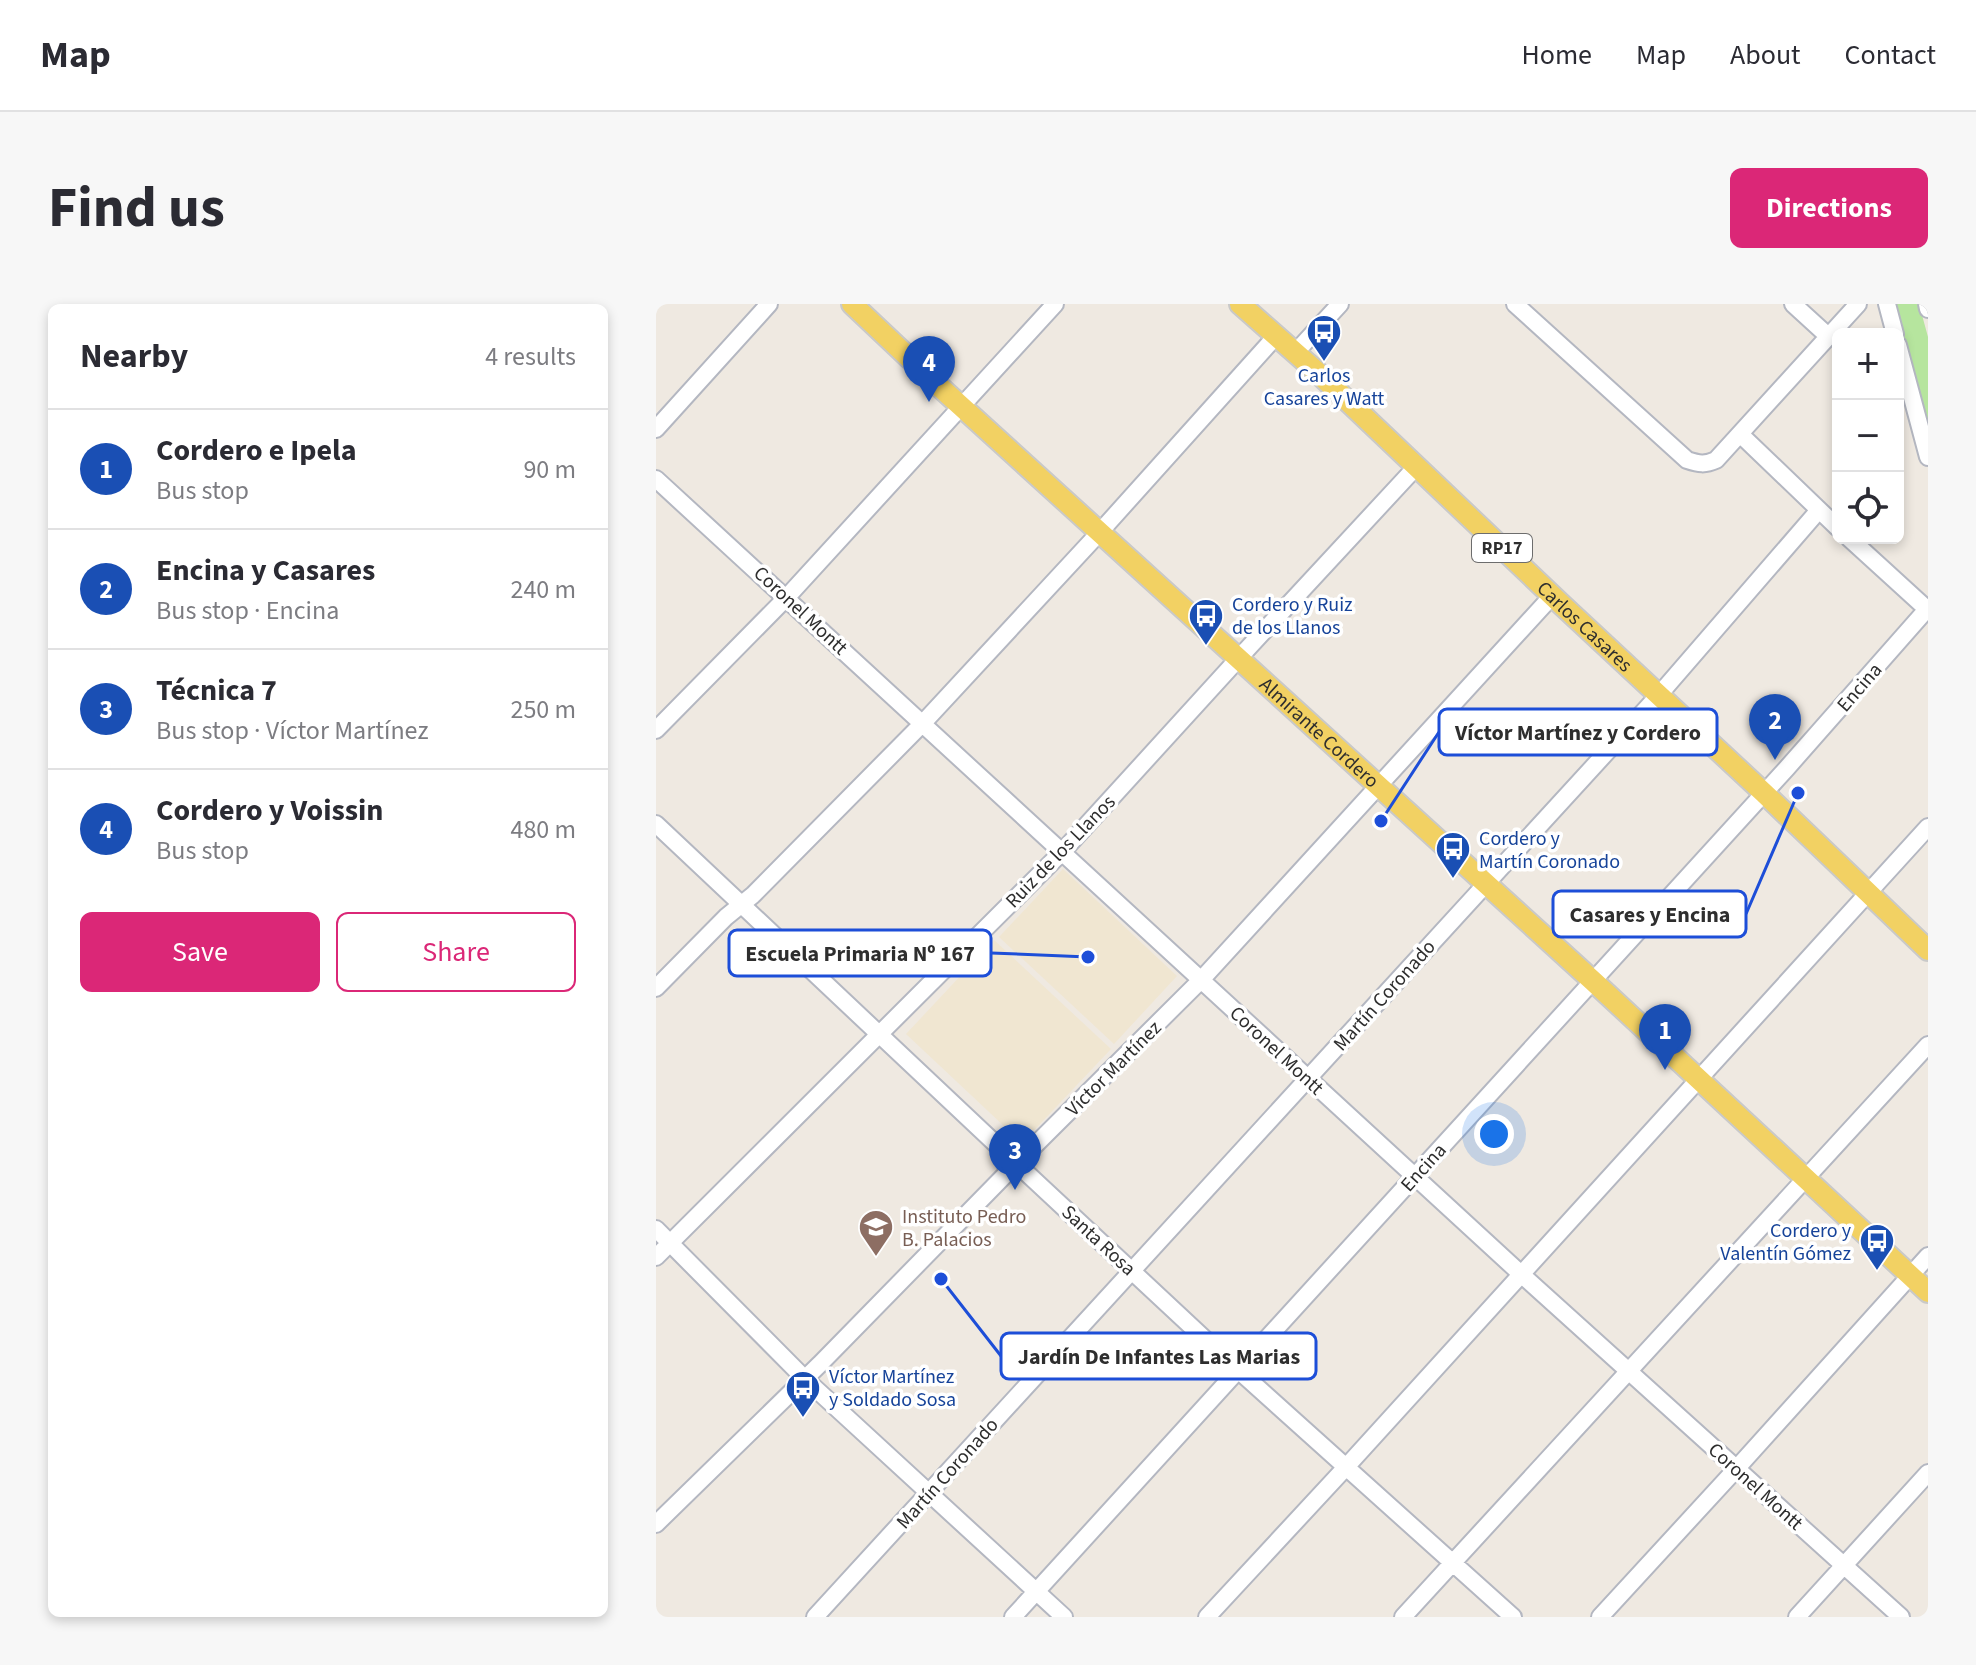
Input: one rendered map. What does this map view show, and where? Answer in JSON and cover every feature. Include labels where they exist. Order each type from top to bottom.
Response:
[{"type":"main road","name":"Almirante Cordero","points":[[852,304],[1099,533],[1593,981],[1928,1292]]},
{"type":"main road","name":"Carlos Casares","points":[[1240,304],[1928,950]]},
{"type":"street","points":[[656,429],[769,304]]},
{"type":"street","points":[[656,730],[787,597],[1055,304]]},
{"type":"street","points":[[1295,353],[1340,304]]},
{"type":"street","points":[[1515,304],[1687,460],[1699,464],[1716,460],[1858,304]]},
{"type":"street","points":[[1793,304],[1828,336]]},
{"type":"street","points":[[1887,304],[1893,328]]},
{"type":"street","points":[[656,988],[923,723],[1276,336]]},
{"type":"street","points":[[1904,367],[1928,457]]},
{"type":"street","points":[[1740,434],[1832,522]]},
{"type":"street","name":"Ruiz de los Llanos","points":[[656,1257],[1063,851],[1416,467]]},
{"type":"street","name":"Coronel Montt","points":[[656,479],[1521,1274],[1901,1617]]},
{"type":"street","name":"Martín Coronado","points":[[815,1617],[1658,696],[1819,510]]},
{"type":"street","points":[[1856,544],[1928,609]]},
{"type":"street","name":"Víctor Martínez","points":[[656,1524],[805,1379],[1201,980],[1552,596]]},
{"type":"street","name":"Encina","points":[[1013,1617],[1928,609]]},
{"type":"street","name":"Santa Rosa","points":[[656,824],[1238,1370],[1513,1617]]},
{"type":"street","points":[[1207,1617],[1928,827]]},
{"type":"street","points":[[1403,1617],[1928,1045]]},
{"type":"street","points":[[656,1229],[805,1379],[1064,1617]]},
{"type":"street","points":[[1600,1617],[1928,1256]]},
{"type":"street","points":[[1797,1617],[1928,1473]]},
{"type":"shaded area","points":[[1063,869],[1177,976],[1114,1044],[999,937]]},
{"type":"shaded area","points":[[994,940],[1111,1049],[1022,1143],[906,1034]]},
{"type":"green space","points":[[1887,304],[1919,304],[1928,337],[1928,443],[1904,362],[1904,328],[1894,328]]},
{"type":"place","name":"Carlos Casares y Watt","points":[[1324,363]]},
{"type":"place","name":"Cordero y Voissin","points":[[929,402]]},
{"type":"place","name":"Cordero y Ruiz de los Llanos","points":[[1206,647]]},
{"type":"place","name":"Encina y Casares","points":[[1775,760]]},
{"type":"place","name":"Casares y Encina","points":[[1798,793]]},
{"type":"place","name":"Víctor Martínez y Cordero","points":[[1381,821]]},
{"type":"place","name":"Cordero y Martín Coronado","points":[[1453,880]]},
{"type":"place","name":"Escuela Primaria Nº 167","points":[[1088,957]]},
{"type":"place","name":"Cordero e Ipela","points":[[1665,1070]]},
{"type":"place","name":"Técnica 7","points":[[1015,1190]]},
{"type":"place","name":"Instituto Pedro B. Palacios","points":[[876,1258]]},
{"type":"place","name":"Cordero y Valentín Gómez","points":[[1877,1272]]},
{"type":"place","name":"Jardín De Infantes Las Marias","points":[[941,1279]]},
{"type":"place","name":"Víctor Martínez y Soldado Sosa","points":[[803,1419]]}]
